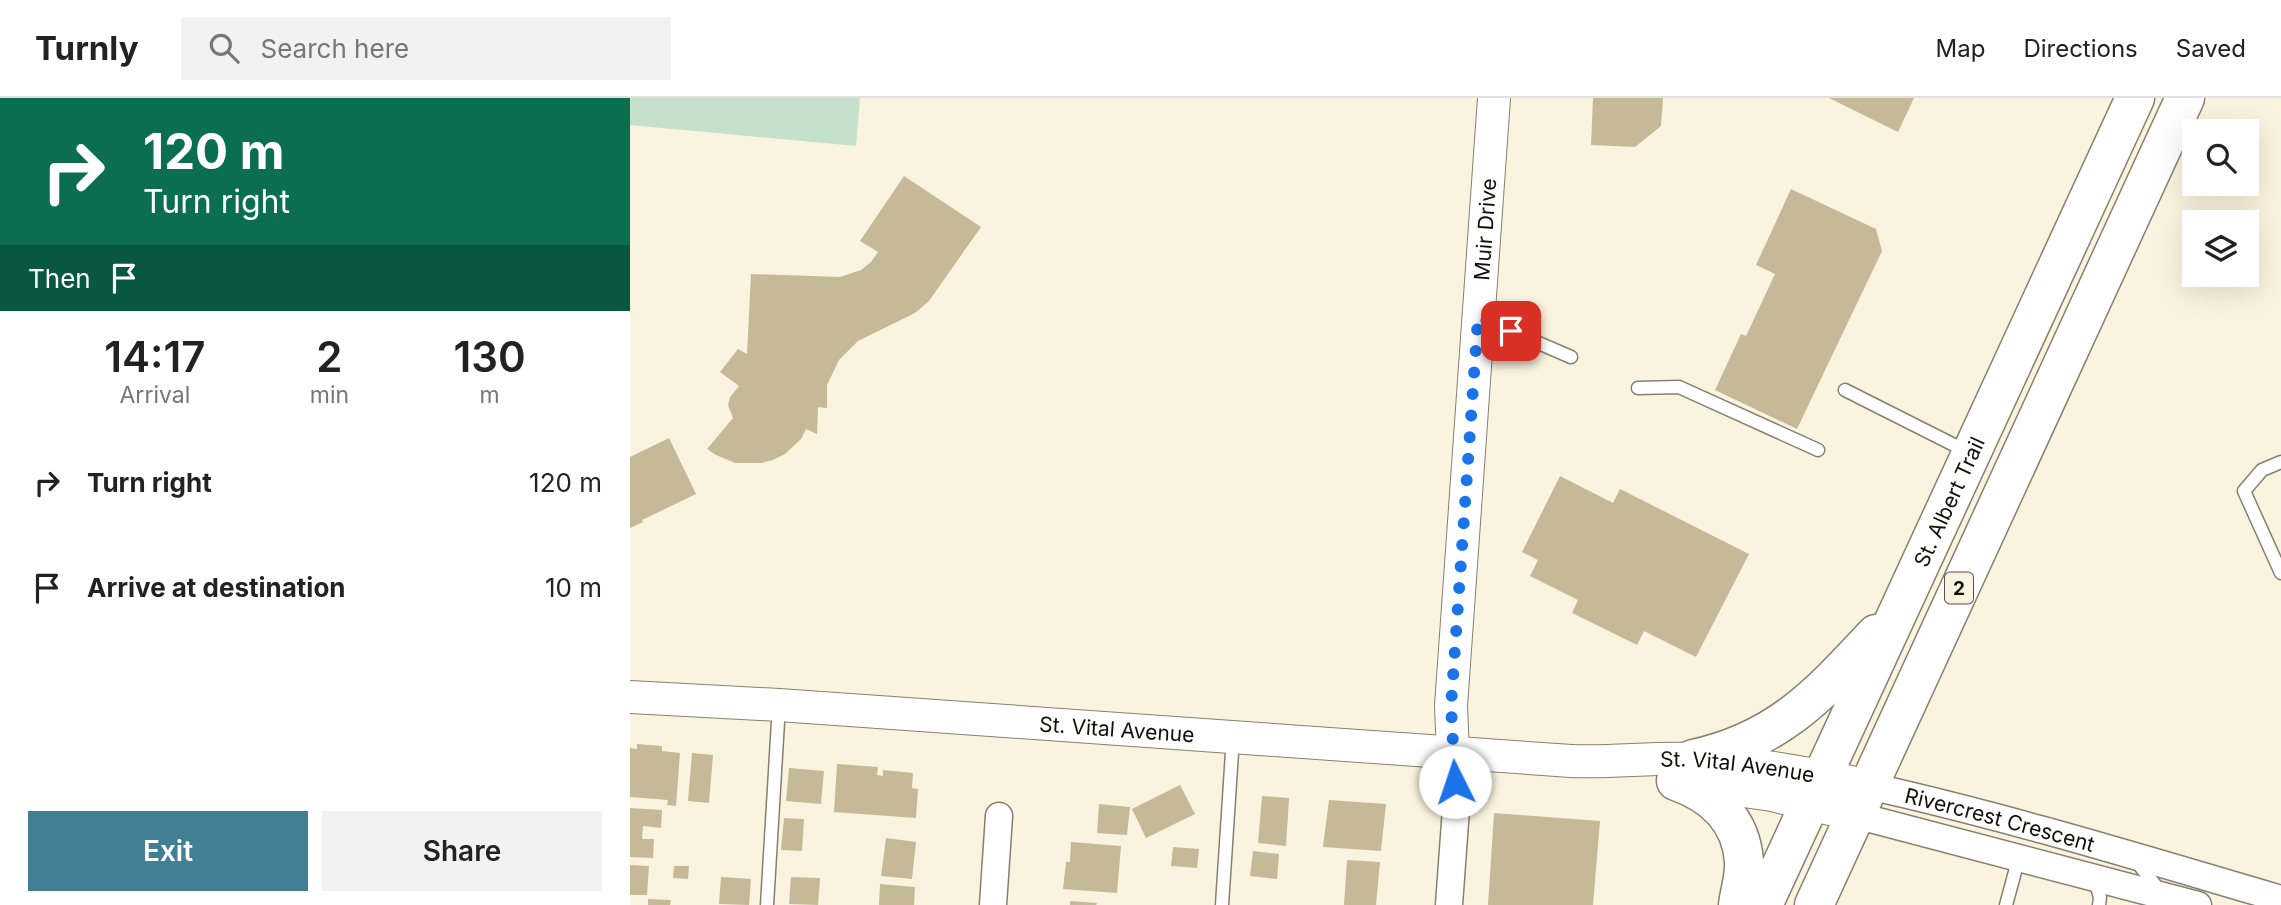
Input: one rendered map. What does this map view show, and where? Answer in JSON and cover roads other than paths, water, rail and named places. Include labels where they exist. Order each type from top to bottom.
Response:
[{"type":"main road","name":"St. Albert Trail","points":[[1763,905],[2135,98]]},
{"type":"main road","name":"2","points":[[1814,905],[2185,98]]},
{"type":"main road","points":[[1738,905],[1744,861],[1735,828],[1717,803],[1684,770],[1742,745],[1787,720],[1830,683],[1899,610]]},
{"type":"street","name":"Muir Drive","points":[[1449,905],[1457,795],[1451,706],[1494,98]]},
{"type":"street","name":"St. Vital Avenue","points":[[630,697],[1604,763],[1684,770],[1816,789],[1862,800]]},
{"type":"street","name":"Rivercrest Crescent","points":[[1862,800],[1925,798],[2129,853],[2281,899]]},
{"type":"street","name":"Rivercrest Crescent","points":[[1862,800],[2019,857],[2094,878],[2133,897],[2198,905]]},
{"type":"street","points":[[993,905],[999,816]]},
{"type":"street","points":[[2129,853],[2133,897]]},
{"type":"lane","points":[[1478,317],[1571,357]]},
{"type":"lane","points":[[1638,388],[1679,387],[1818,450]]},
{"type":"lane","points":[[1845,390],[1971,454]]},
{"type":"lane","points":[[2281,463],[2262,470],[2244,491],[2281,573]]},
{"type":"lane","points":[[767,905],[779,705]]},
{"type":"lane","points":[[1222,905],[1233,737]]},
{"type":"lane","points":[[2129,853],[2165,901]]},
{"type":"lane","points":[[2006,905],[2019,857]]},
{"type":"lane","name":"Rivercrest Crescent","points":[[2094,878],[2100,897],[2099,905]]}]
